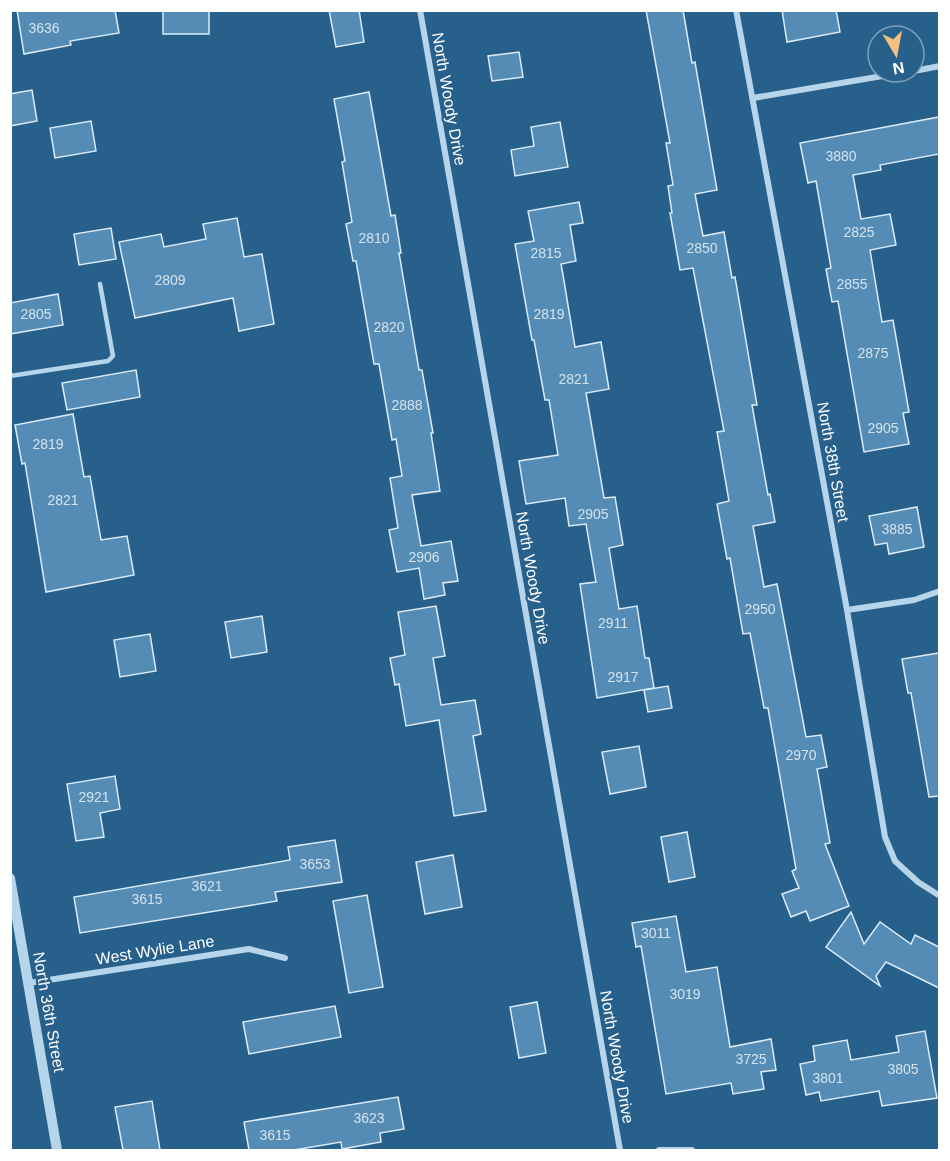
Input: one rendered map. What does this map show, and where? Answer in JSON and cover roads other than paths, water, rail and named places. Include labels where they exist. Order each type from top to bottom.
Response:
[{"type":"street","name":"North Woody Drive","points":[[420,10],[620,1150]]},
{"type":"street","name":"North 38th Street","points":[[736,10],[846,610],[885,837],[895,861],[939,897]]},
{"type":"street","points":[[753,99],[866,79]]},
{"type":"street","points":[[846,610],[914,600],[939,591]]},
{"type":"street","name":"North 36th Street","points":[[10,878],[57,1150]]},
{"type":"street","name":"West Wylie Lane","points":[[28,983],[249,949],[285,958]]},
{"type":"street","points":[[659,1150],[692,1150]]},
{"type":"lane","points":[[10,376],[108,361],[113,356],[100,284]]}]
